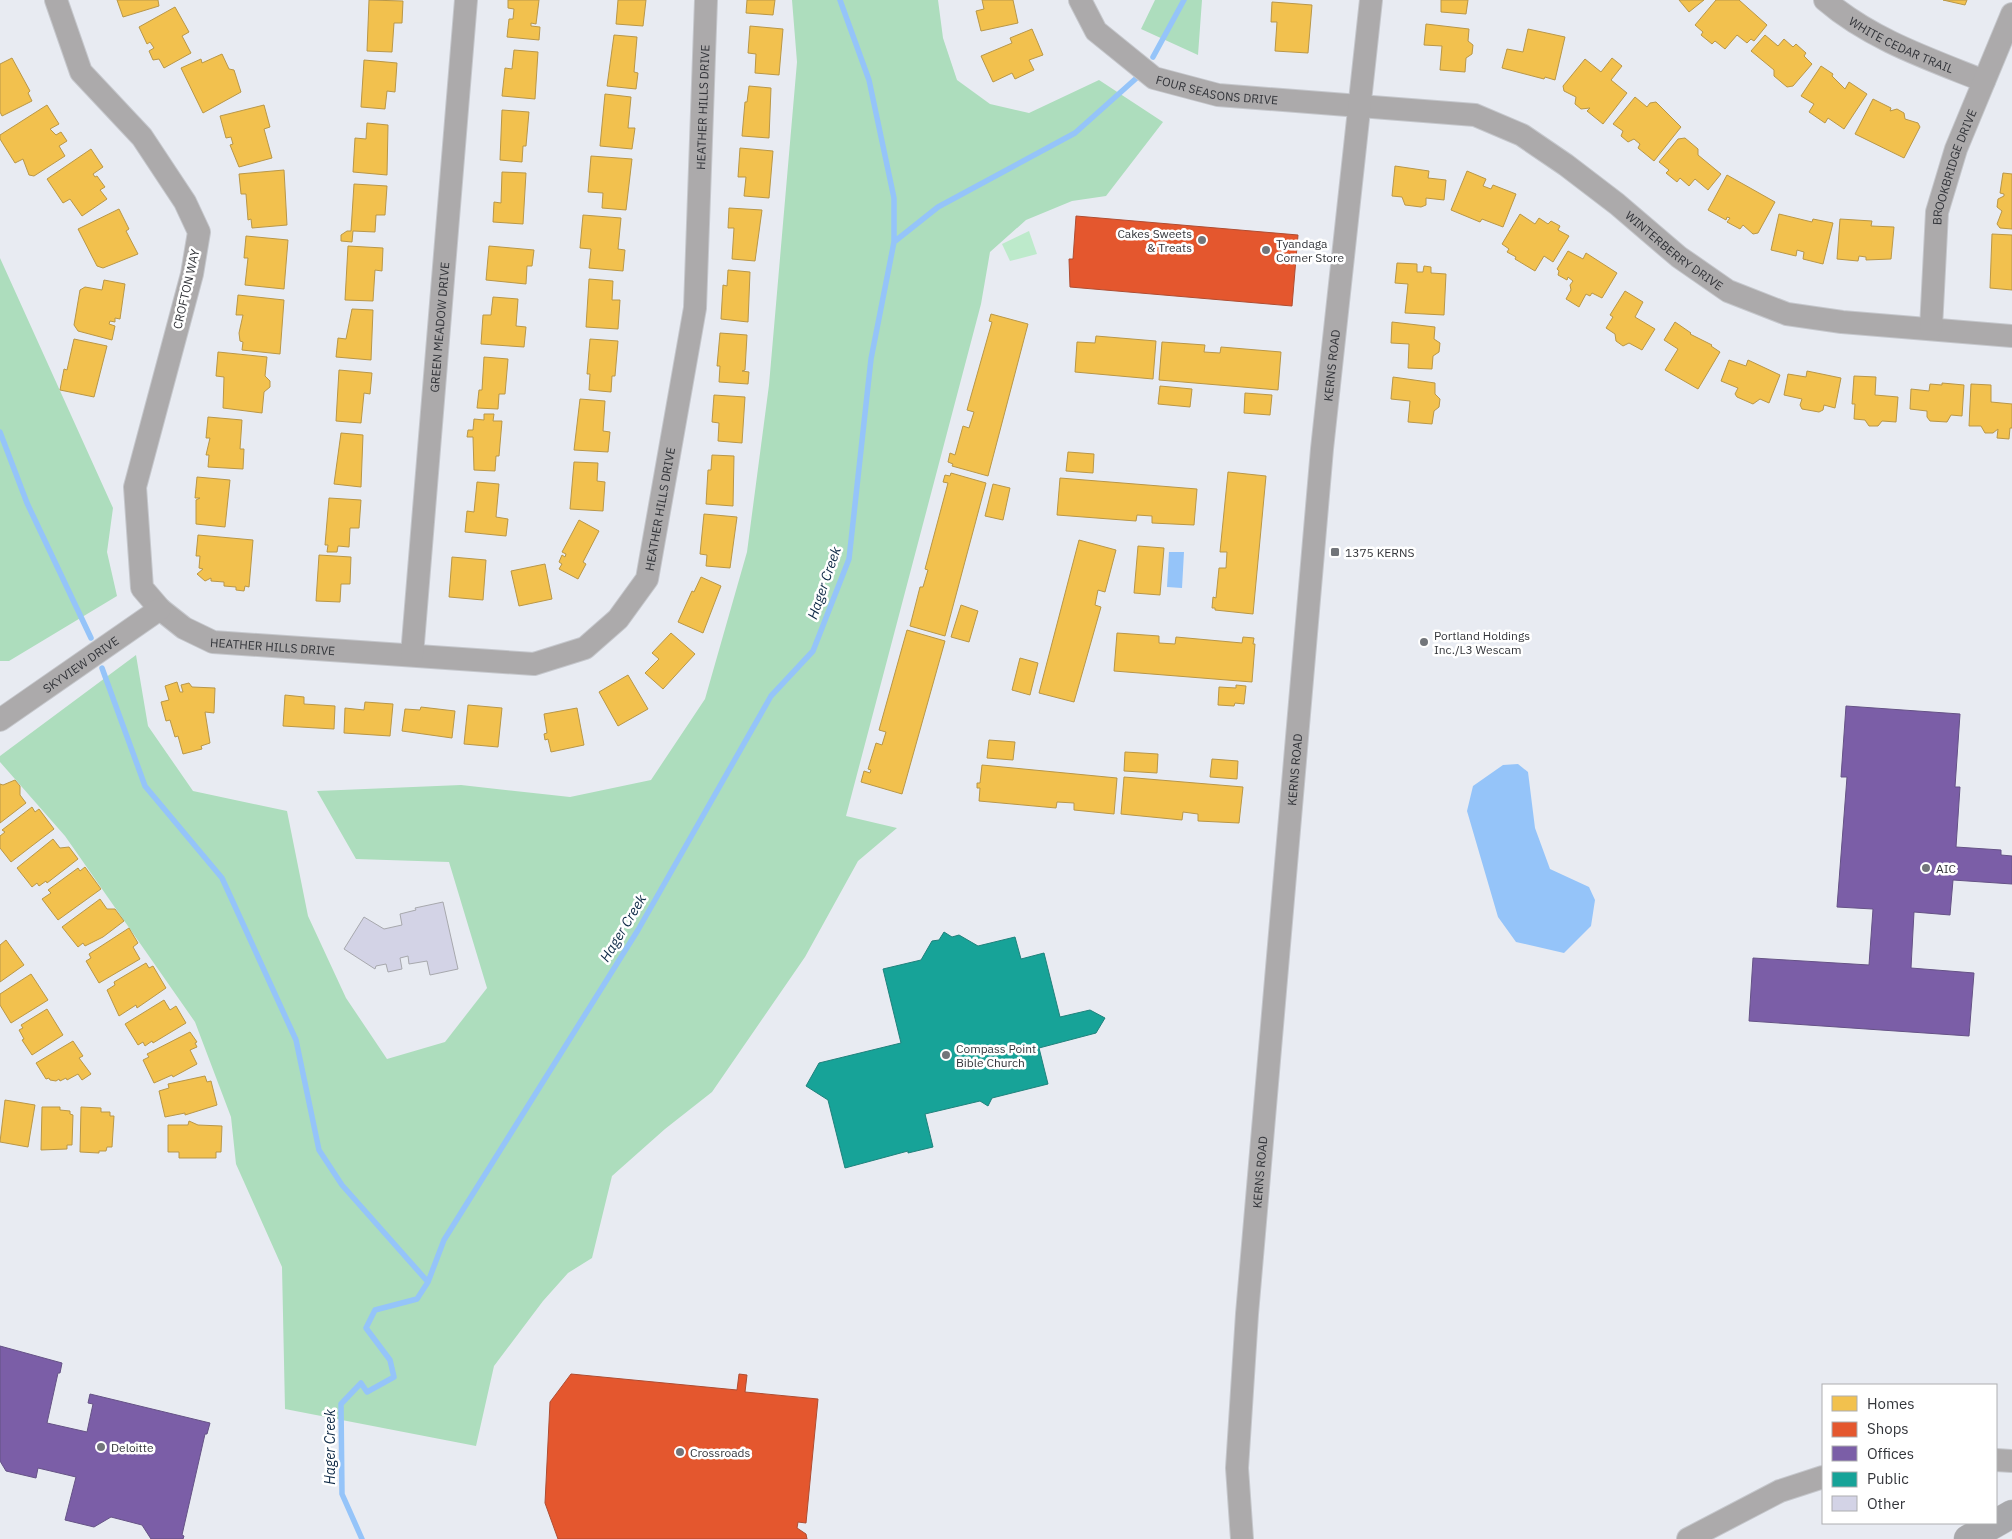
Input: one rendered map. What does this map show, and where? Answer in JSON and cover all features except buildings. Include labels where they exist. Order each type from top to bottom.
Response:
[{"type":"highway","points":[[1997,1523],[2012,1514]]},
{"type":"highway","points":[[1968,1539],[1994,1524]]},
{"type":"street","name":"CROFTON WAY","points":[[56,0],[81,72],[142,137],[185,202],[199,232],[192,274],[135,487],[142,588],[160,609]]},
{"type":"street","name":"GREEN MEADOW DRIVE","points":[[412,655],[466,0]]},
{"type":"street","name":"HEATHER HILLS DRIVE","points":[[160,609],[184,628],[213,642],[534,664],[585,648],[618,619],[647,579],[695,308],[706,0]]},
{"type":"street","name":"FOUR SEASONS DRIVE","points":[[1080,0],[1096,31],[1154,78],[1218,95],[1361,104]]},
{"type":"street","name":"KERNS ROAD","points":[[1242,1539],[1236,1468],[1249,1294],[1322,449],[1371,0]]},
{"type":"street","name":"WHITE CEDAR TRAIL","points":[[1824,0],[1844,17],[1910,52],[1984,81]]},
{"type":"street","name":"BROOKBRIDGE DRIVE","points":[[1931,328],[1937,212],[1956,149],[2012,14]]},
{"type":"street","name":"WINTERBERRY DRIVE","points":[[1361,104],[1475,115],[1522,135],[1566,165],[1617,204],[1679,257],[1728,291],[1787,314],[1842,322],[2012,336]]},
{"type":"street","name":"SKYVIEW DRIVE","points":[[0,720],[160,609]]},
{"type":"street","points":[[1997,1460],[2012,1461]]},
{"type":"street","points":[[1688,1539],[1780,1491],[1822,1477]]},
{"type":"green space","points":[[792,0],[938,0],[943,38],[957,80],[990,104],[1029,113],[1099,80],[1163,122],[1106,196],[1072,201],[1026,220],[990,252],[981,304],[846,816],[897,828],[858,861],[805,957],[712,1092],[665,1129],[612,1176],[592,1258],[568,1273],[543,1301],[494,1366],[476,1446],[285,1409],[282,1267],[236,1164],[231,1117],[195,1022],[65,836],[0,762],[0,756],[136,655],[148,726],[193,791],[287,811],[308,916],[346,998],[387,1059],[445,1042],[487,988],[449,862],[356,859],[317,791],[461,785],[570,797],[651,780],[705,699],[747,552],[769,385],[797,62]]},
{"type":"green space","points":[[1155,0],[1202,0],[1198,55],[1141,29]]},
{"type":"green space","points":[[1029,231],[1037,254],[1010,261],[1002,244]]},
{"type":"green space","points":[[0,258],[113,508],[107,552],[117,596],[9,661],[0,661]]},
{"type":"water","points":[[1169,552],[1184,552],[1182,588],[1167,587]]},
{"type":"water","points":[[1518,764],[1528,772],[1535,828],[1550,869],[1589,887],[1595,900],[1591,926],[1564,953],[1516,942],[1498,917],[1467,811],[1473,786],[1503,765]]},
{"type":"waterway","name":"Hager Creek","points":[[362,1539],[342,1494],[341,1404],[361,1383],[367,1392],[394,1377],[390,1360],[366,1328],[375,1310],[417,1299],[428,1282],[444,1240],[638,930],[771,696],[813,651],[849,559],[871,359],[894,242],[894,198],[869,80],[840,0]]},
{"type":"waterway","points":[[1153,57],[1184,0]]},
{"type":"waterway","points":[[894,242],[938,207],[1075,133],[1141,74]]},
{"type":"waterway","points":[[0,432],[27,503],[91,638]]},
{"type":"waterway","points":[[102,668],[145,786],[222,878],[296,1040],[319,1150],[342,1185],[428,1282]]},
{"type":"place","name":"Cakes Sweets & Treats","points":[[1202,240]]},
{"type":"place","name":"Tyandaga Corner Store","points":[[1266,250]]},
{"type":"place","name":"1375 KERNS","points":[[1335,552]]},
{"type":"place","name":"Portland Holdings Inc./L3 Wescam","points":[[1424,642]]},
{"type":"place","name":"AIC","points":[[1926,868]]},
{"type":"place","name":"Compass Point Bible Church","points":[[946,1055]]},
{"type":"place","name":"Deloitte","points":[[101,1447]]},
{"type":"place","name":"Crossroads","points":[[680,1452]]}]
